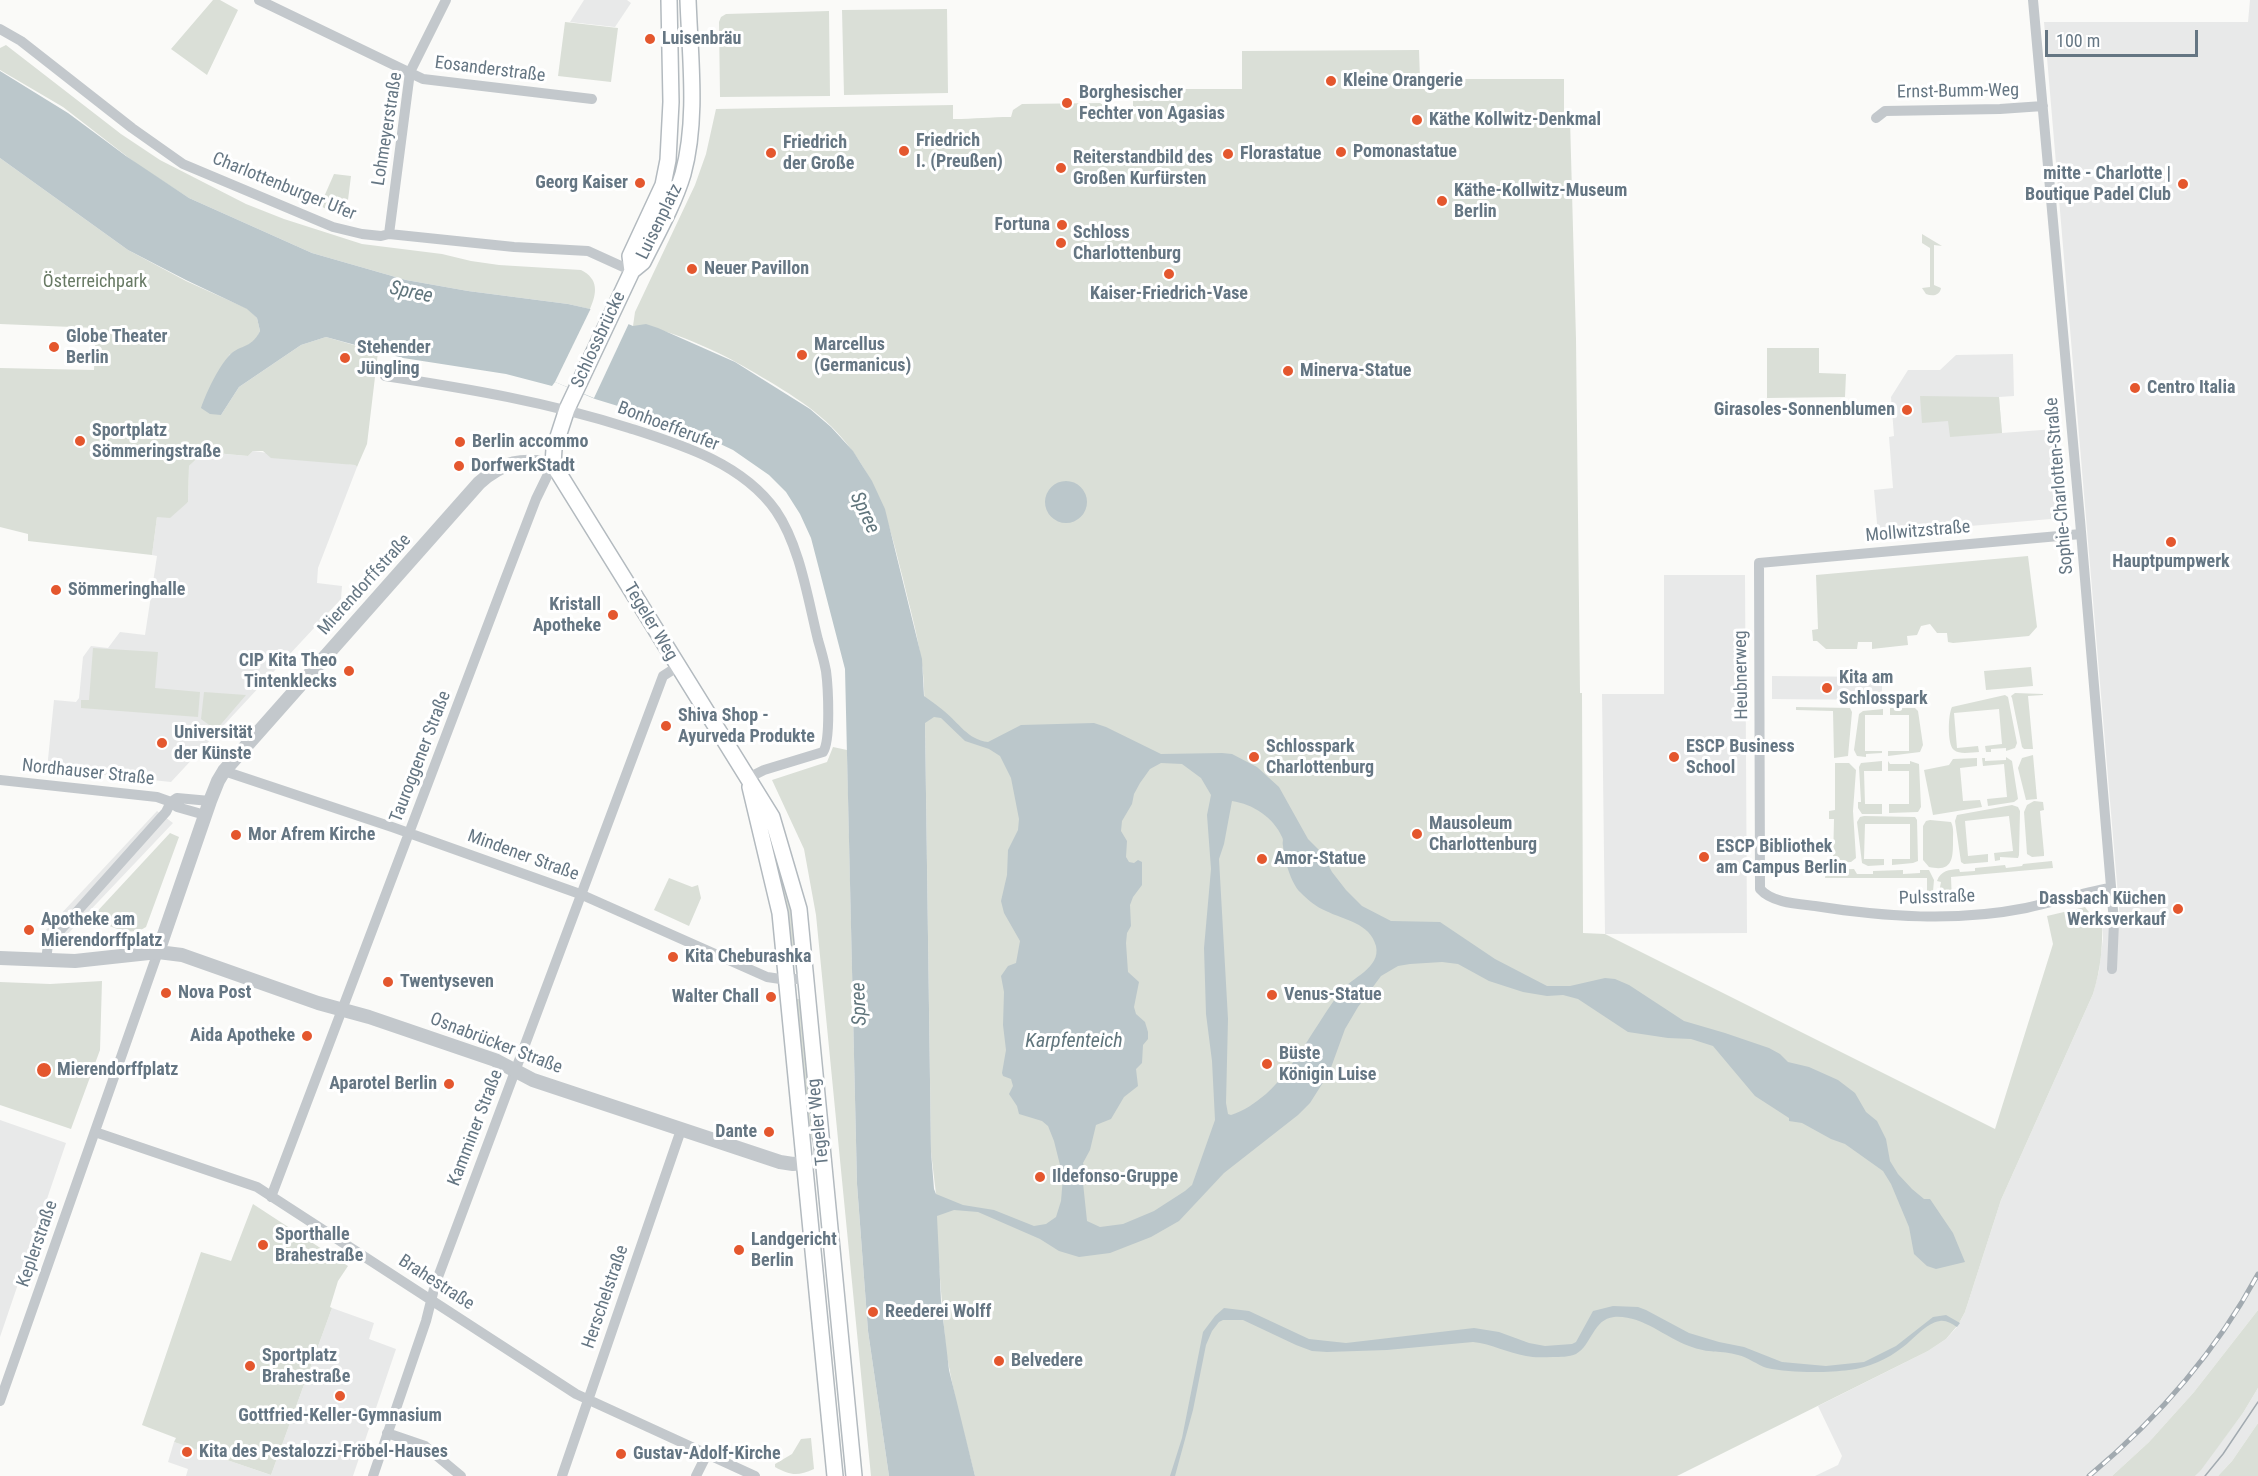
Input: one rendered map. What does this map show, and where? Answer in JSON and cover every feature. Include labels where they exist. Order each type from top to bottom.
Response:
[{"type":"main road","name":"Luisenplatz","points":[[669,0],[671,102],[669,160],[663,185],[630,256],[632,271],[644,262],[679,187],[686,161],[691,102],[688,0]]},
{"type":"main road","name":"Schlossbrücke","points":[[553,464],[554,449],[567,409],[632,271]]},
{"type":"main road","name":"Tegeler Weg","points":[[553,464],[677,667],[758,791],[772,817],[786,858],[799,909],[854,1476]]},
{"type":"main road","name":"Tegeler Weg","points":[[748,778],[780,913],[835,1476]]},
{"type":"street","name":"Eosanderstraße","points":[[259,0],[423,79],[592,99]]},
{"type":"street","name":"Lohmeyerstraße","points":[[389,234],[410,72],[446,0]]},
{"type":"street","name":"Sophie-Charlotten-Straße","points":[[2033,0],[2114,922],[2112,969]]},
{"type":"street","name":"Charlottenburger Ufer","points":[[0,29],[21,41],[132,128],[183,164],[333,227],[381,236],[389,234],[514,247],[588,251],[632,271]]},
{"type":"street","name":"Ernst-Bumm-Weg","points":[[1876,118],[1885,111],[2043,106]]},
{"type":"street","name":"Bonhoefferufer","points":[[385,376],[494,393],[567,409],[668,440],[716,461],[736,473],[767,499],[778,514],[796,556],[826,671],[827,739],[823,752],[764,770],[748,778]]},
{"type":"street","name":"Mierendorffstraße","points":[[224,771],[479,483],[501,466],[508,464],[533,461],[553,464]]},
{"type":"street","name":"Tauroggener Straße","points":[[271,1197],[536,499],[553,464]]},
{"type":"street","name":"Mollwitzstraße","points":[[1759,563],[2081,534]]},
{"type":"street","name":"Heubnerweg","points":[[1759,563],[1760,889],[1764,894]]},
{"type":"street","name":"Kamminer Straße","points":[[373,1476],[469,1192],[516,1071],[580,894],[663,676],[677,667]]},
{"type":"street","points":[[95,1132],[210,801],[224,771]]},
{"type":"street","name":"Mindener Straße","points":[[224,771],[409,833],[580,894],[767,977],[787,980],[805,978]]},
{"type":"street","name":"Nordhauser Straße","points":[[0,780],[157,797],[177,807],[205,815]]},
{"type":"street","name":"Nordhauser Straße","points":[[171,802],[177,798],[210,801]]},
{"type":"street","points":[[46,961],[48,944],[166,812],[171,802]]},
{"type":"street","name":"Pulsstraße","points":[[1764,894],[1771,898],[1840,910],[1906,917],[1936,917],[2025,908],[2110,888]]},
{"type":"street","points":[[0,958],[90,961],[158,952]]},
{"type":"street","name":"Osnabrücker Straße","points":[[158,952],[186,956],[318,1004],[369,1017],[495,1060],[533,1080],[780,1162],[823,1161]]},
{"type":"street","name":"Herschelstraße","points":[[562,1476],[681,1130]]},
{"type":"street","name":"Brahestraße","points":[[95,1132],[257,1186],[587,1400],[755,1476]]},
{"type":"street","name":"Keplerstraße","points":[[0,1401],[95,1132]]},
{"type":"street","points":[[387,1433],[425,1446],[461,1476]]},
{"type":"street","points":[[696,1476],[706,1454]]},
{"type":"shaded area","points":[[584,0],[627,0],[631,3],[615,27],[570,22]]},
{"type":"shaded area","points":[[2250,0],[2258,0],[2258,1310],[2194,1392],[2149,1442],[2112,1476],[1815,1476],[1838,1465],[1842,1456],[1818,1406],[1928,1351],[1946,1339],[1957,1327],[1965,1312],[2001,1200],[2093,994],[2099,971],[2103,938],[2102,918],[2120,919],[2044,22],[2248,22]]},
{"type":"shaded area","points":[[2013,354],[2014,396],[1999,397],[2002,433],[2055,429],[2062,518],[1878,534],[1874,490],[1893,488],[1889,437],[1894,436],[1891,397],[1908,370],[1940,370],[1956,355]]},
{"type":"shaded area","points":[[253,451],[357,467],[318,568],[317,583],[342,586],[341,599],[171,782],[47,769],[54,700],[76,702],[79,698],[83,657],[91,646],[108,648],[120,632],[145,635],[157,556],[152,555],[157,517],[188,502],[189,466],[204,452],[248,456]]},
{"type":"shaded area","name":"ESCP Business School","points":[[1664,575],[1745,575],[1747,933],[1605,934],[1602,694],[1664,694]]},
{"type":"shaded area","name":"Kita am Schlosspark","points":[[1772,676],[1882,677],[1882,700],[1772,699]]},
{"type":"shaded area","points":[[157,811],[173,823],[62,940],[45,931]]},
{"type":"shaded area","points":[[0,1120],[66,1143],[0,1337]]},
{"type":"shaded area","name":"Gottfried-Keller-Gymnasium","points":[[332,1308],[374,1323],[369,1339],[396,1349],[353,1476],[186,1476],[188,1469],[168,1462],[174,1442],[271,1475]]},
{"type":"shaded area","points":[[2258,1388],[2258,1423],[2232,1461],[2218,1476],[2195,1476],[2243,1413]]},
{"type":"green space","points":[[213,0],[220,0],[238,10],[207,75],[171,49]]},
{"type":"green space","points":[[947,9],[948,93],[844,95],[842,10]]},
{"type":"green space","points":[[829,11],[830,96],[720,97],[719,22],[721,17],[726,14]]},
{"type":"green space","points":[[565,22],[618,28],[611,82],[558,76]]},
{"type":"green space","points":[[6,45],[121,134],[160,160],[246,204],[362,244],[442,254],[499,265],[581,270],[594,282],[595,292],[590,309],[406,280],[312,253],[189,198],[138,165],[63,107],[0,70],[0,48]]},
{"type":"green space","name":"Schlosspark Charlottenburg","points":[[1419,50],[1420,79],[1564,79],[1564,119],[1570,119],[1576,339],[1580,693],[1582,693],[1583,933],[1605,934],[1995,1129],[2053,944],[2047,916],[2085,907],[2092,916],[2102,918],[2101,956],[2093,994],[2001,1200],[1965,1312],[1946,1339],[1928,1351],[1677,1476],[975,1476],[957,1407],[946,1352],[936,1230],[936,1194],[931,1152],[923,675],[915,629],[888,522],[874,488],[855,454],[820,416],[782,389],[719,353],[674,334],[633,326],[635,312],[695,185],[706,154],[716,109],[953,105],[953,119],[961,119],[1011,117],[1013,110],[1022,104],[1100,103],[1108,108],[1111,115],[1133,115],[1133,89],[1242,89],[1242,51]]},
{"type":"green space","name":"Österreichpark","points":[[0,158],[128,250],[186,281],[248,309],[257,318],[260,331],[255,342],[229,355],[221,415],[239,387],[301,345],[326,337],[378,352],[367,444],[357,467],[271,458],[263,451],[253,451],[248,456],[204,452],[189,466],[188,502],[170,518],[157,517],[152,555],[28,541],[28,534],[0,527],[0,368],[94,370],[96,328],[0,324]]},
{"type":"green space","points":[[334,174],[351,176],[344,217],[320,206]]},
{"type":"green space","points":[[1922,234],[1942,246],[1934,245],[1934,285],[1941,288],[1938,294],[1934,295],[1926,294],[1922,288],[1930,287],[1930,248],[1922,243]]},
{"type":"green space","points":[[1767,348],[1819,348],[1819,373],[1846,374],[1845,397],[1767,398]]},
{"type":"green space","points":[[1920,396],[1999,397],[2002,433],[1950,437],[1948,421],[1922,423]]},
{"type":"green space","points":[[2028,556],[2037,627],[2029,636],[1953,643],[1948,642],[1947,633],[1937,633],[1930,624],[1921,626],[1917,635],[1907,636],[1908,645],[1872,649],[1872,642],[1858,642],[1857,649],[1826,649],[1817,641],[1813,641],[1812,630],[1818,629],[1816,575]]},
{"type":"green space","points":[[93,648],[158,652],[155,688],[200,692],[198,717],[81,708],[81,700],[89,700]]},
{"type":"green space","points":[[2031,667],[2033,686],[1986,690],[1984,671]]},
{"type":"green space","points":[[204,692],[246,695],[216,730],[201,719]]},
{"type":"green space","points":[[2015,693],[2043,694],[2028,696],[2033,749],[2022,747],[2011,696]]},
{"type":"green space","points":[[2005,695],[2008,697],[2017,743],[2015,748],[2006,751],[2006,748],[1991,749],[1991,752],[1986,752],[1985,746],[2002,744],[1999,709],[1954,713],[1957,748],[1978,746],[1979,752],[1963,753],[1954,750],[1950,742],[1949,729],[1952,707]]},
{"type":"green space","points":[[1796,707],[1850,708],[1852,712],[1848,756],[1834,758],[1833,711],[1796,710]]},
{"type":"green space","points":[[1890,708],[1915,708],[1918,711],[1923,745],[1920,752],[1888,756],[1888,751],[1909,751],[1909,715],[1890,715]]},
{"type":"green space","points":[[1883,709],[1883,715],[1865,715],[1865,751],[1882,751],[1882,753],[1866,754],[1866,757],[1857,756],[1854,750],[1859,714],[1863,711]]},
{"type":"green space","points":[[833,747],[847,750],[857,1184],[868,1331],[889,1476],[871,1476],[816,915],[804,849],[772,780],[827,762]]},
{"type":"green space","points":[[2033,755],[2037,799],[2026,800],[2018,768],[2022,758]]},
{"type":"green space","points":[[2006,757],[2012,761],[2018,799],[2014,802],[1988,806],[1987,799],[2007,797],[2004,764],[1983,766],[1982,758],[1985,758],[1985,761],[2006,760]]},
{"type":"green space","points":[[1977,758],[1977,766],[1960,768],[1963,801],[1980,800],[1982,807],[1933,815],[1924,770],[1949,765],[1953,759]]},
{"type":"green space","points":[[1882,761],[1882,771],[1864,771],[1865,804],[1882,804],[1882,814],[1862,814],[1858,808],[1858,802],[1861,802],[1859,767],[1861,763]]},
{"type":"green space","points":[[1888,761],[1890,764],[1910,764],[1910,761],[1919,764],[1921,807],[1918,812],[1889,813],[1889,804],[1909,804],[1909,771],[1888,771]]},
{"type":"green space","points":[[1835,763],[1849,763],[1856,770],[1853,811],[1856,858],[1851,862],[1833,863],[1834,819],[1829,819],[1829,811],[1835,810]]},
{"type":"green space","points":[[760,800],[791,898],[799,964],[790,964]]},
{"type":"green space","points":[[2034,801],[2043,802],[2044,810],[2040,811],[2044,856],[2032,857],[2027,854],[2024,812],[2027,805]]},
{"type":"green space","points":[[2012,805],[2018,807],[2020,811],[2018,858],[2000,857],[2000,860],[1995,861],[1994,853],[2013,851],[2009,816],[1965,821],[1968,856],[1988,854],[1988,862],[1964,864],[1961,862],[1955,821],[1957,815]]},
{"type":"green space","points":[[1860,817],[1915,817],[1918,861],[1892,865],[1892,859],[1910,859],[1910,824],[1865,824],[1864,859],[1884,859],[1884,865],[1868,866],[1862,863],[1857,822]]},
{"type":"green space","points":[[1926,821],[1951,822],[1953,827],[1950,863],[1942,868],[1929,867],[1923,860],[1923,826]]},
{"type":"green space","points":[[170,833],[179,837],[146,927],[133,931],[119,930],[92,917]]},
{"type":"green space","points":[[2052,861],[2053,868],[1951,877],[1952,902],[1937,903],[1941,882],[1937,881],[1946,871],[1959,869],[1960,872],[1975,871],[1975,868],[2005,865],[2006,868]]},
{"type":"green space","points":[[1854,869],[1857,874],[1903,870],[1903,874],[1929,870],[1934,880],[1932,903],[1927,904],[1927,878],[1825,878],[1826,870]]},
{"type":"green space","points":[[669,878],[692,887],[698,885],[701,898],[689,926],[654,910]]},
{"type":"green space","points":[[102,981],[100,1050],[71,1129],[0,1105],[0,982],[50,984]]},
{"type":"green space","points":[[793,999],[802,999],[815,1139],[806,1140]]},
{"type":"green space","points":[[253,1204],[348,1266],[338,1281],[330,1307],[332,1308],[271,1475],[174,1442],[176,1438],[142,1425],[201,1252],[231,1261]]},
{"type":"green space","points":[[2258,1310],[2258,1388],[2243,1413],[2201,1470],[2195,1476],[2112,1476],[2149,1442],[2194,1392]]},
{"type":"green space","points":[[2258,1423],[2258,1476],[2218,1476],[2232,1461]]},
{"type":"green space","points":[[811,1438],[814,1469],[794,1474],[775,1467],[775,1464],[792,1454],[801,1439]]},
{"type":"water","points":[[0,71],[68,113],[126,156],[189,198],[312,253],[406,280],[595,310],[633,326],[646,324],[658,328],[735,362],[810,409],[831,427],[853,451],[872,481],[885,509],[922,659],[924,696],[969,734],[988,742],[1021,725],[1094,723],[1161,754],[1232,754],[1257,767],[1279,787],[1308,839],[1322,853],[1332,872],[1346,890],[1362,906],[1391,921],[1440,922],[1495,959],[1547,986],[1570,986],[1605,978],[1615,979],[1629,985],[1684,1021],[1769,1048],[1788,1062],[1809,1067],[1838,1080],[1855,1093],[1866,1112],[1877,1121],[1886,1139],[1890,1161],[1898,1174],[1924,1199],[1930,1199],[1953,1233],[1965,1262],[1936,1269],[1927,1266],[1914,1254],[1909,1227],[1883,1171],[1845,1144],[1802,1123],[1789,1121],[1789,1118],[1755,1096],[1713,1046],[1691,1039],[1628,1032],[1578,999],[1563,995],[1547,996],[1523,992],[1489,981],[1458,964],[1442,962],[1398,966],[1381,976],[1358,1007],[1345,1029],[1329,1073],[1310,1103],[1224,1173],[1179,1221],[1151,1237],[1110,1253],[1079,1257],[1059,1251],[1040,1239],[978,1212],[954,1210],[937,1216],[941,1301],[949,1370],[975,1476],[889,1476],[868,1331],[857,1184],[845,669],[811,538],[786,492],[769,475],[733,450],[680,425],[595,399],[555,382],[552,386],[506,374],[403,358],[326,337],[301,345],[239,387],[221,415],[210,414],[201,408],[209,388],[228,357],[256,337],[260,331],[257,318],[247,309],[128,250],[0,158]],"holes":[[[934,717],[941,718],[965,741],[989,749],[1000,756],[1011,778],[1019,819],[1018,830],[1008,850],[1007,875],[1001,901],[1004,913],[1020,941],[1016,963],[1008,966],[1001,976],[1004,992],[1003,1025],[1006,1050],[1002,1073],[1003,1076],[1011,1079],[1013,1086],[1009,1094],[1019,1114],[1042,1121],[1048,1126],[1054,1141],[1063,1177],[1061,1201],[1056,1217],[1046,1224],[1034,1226],[994,1210],[963,1205],[936,1194],[934,1189],[931,1152],[925,723]],[[1161,763],[1182,764],[1201,778],[1211,795],[1207,815],[1211,869],[1204,948],[1206,1014],[1212,1061],[1215,1120],[1192,1185],[1154,1211],[1123,1224],[1100,1227],[1087,1221],[1083,1183],[1086,1173],[1083,1163],[1090,1150],[1096,1125],[1111,1119],[1124,1097],[1138,1086],[1136,1069],[1142,1063],[1143,1045],[1148,1039],[1145,1022],[1136,1014],[1134,1007],[1139,982],[1128,972],[1126,943],[1127,933],[1131,926],[1130,905],[1142,885],[1142,862],[1138,860],[1134,863],[1129,862],[1126,857],[1127,841],[1121,831],[1122,821],[1132,804],[1134,794],[1150,769]],[[1232,801],[1248,805],[1262,813],[1274,824],[1283,838],[1286,864],[1297,888],[1319,907],[1356,923],[1368,932],[1376,946],[1376,954],[1370,966],[1341,991],[1277,1083],[1254,1104],[1231,1115],[1228,1114],[1226,1103],[1228,1019],[1219,859]]]},
{"type":"water","points":[[1066,481],[1081,487],[1087,502],[1081,517],[1066,523],[1051,517],[1045,502],[1051,487]]},
{"type":"water","points":[[1613,1306],[1638,1307],[1689,1333],[1744,1347],[1782,1362],[1826,1366],[1864,1362],[1896,1346],[1933,1317],[1946,1315],[1960,1323],[1957,1327],[1949,1322],[1935,1322],[1897,1351],[1870,1365],[1849,1370],[1808,1372],[1767,1368],[1742,1356],[1696,1348],[1634,1319],[1624,1317],[1614,1317],[1601,1322],[1581,1350],[1564,1357],[1529,1357],[1473,1342],[1387,1350],[1312,1351],[1243,1320],[1223,1320],[1212,1331],[1206,1345],[1193,1410],[1175,1476],[1170,1476],[1182,1438],[1203,1332],[1224,1308],[1249,1311],[1309,1339],[1346,1343],[1474,1328],[1499,1332],[1545,1346],[1576,1342],[1593,1311]]},
{"type":"pier","points":[[592,306],[630,321],[594,398],[555,382]]},
{"type":"tram line","points":[[2205,1476],[2223,1454],[2258,1402]]},
{"type":"railway","points":[[2089,1476],[2138,1432],[2183,1383],[2223,1331],[2258,1274]]},
{"type":"place","name":"Luisenbräu","points":[[650,39]]},
{"type":"place","name":"Kleine Orangerie","points":[[1331,81]]},
{"type":"place","name":"Borghesischer Fechter von Agasias","points":[[1067,103]]},
{"type":"place","name":"Käthe Kollwitz-Denkmal","points":[[1417,120]]},
{"type":"place","name":"Friedrich I. (Preußen)","points":[[904,151]]},
{"type":"place","name":"Pomonastatue","points":[[1341,152]]},
{"type":"place","name":"Friedrich der Große","points":[[771,153]]},
{"type":"place","name":"Florastatue","points":[[1228,154]]},
{"type":"place","name":"Reiterstandbild des Großen Kurfürsten","points":[[1061,168]]},
{"type":"place","name":"Georg Kaiser","points":[[640,183]]},
{"type":"place","name":"mitte - Charlotte | Boutique Padel Club","points":[[2183,184]]},
{"type":"place","name":"Käthe-Kollwitz-Museum Berlin","points":[[1442,201]]},
{"type":"place","name":"Fortuna","points":[[1062,225]]},
{"type":"place","name":"Schloss Charlottenburg","points":[[1061,243]]},
{"type":"place","name":"Neuer Pavillon","points":[[692,269]]},
{"type":"place","name":"Kaiser-Friedrich-Vase","points":[[1169,274]]},
{"type":"place","name":"Globe Theater Berlin","points":[[54,347]]},
{"type":"place","name":"Marcellus (Germanicus)","points":[[802,355]]},
{"type":"place","name":"Stehender Jüngling","points":[[345,358]]},
{"type":"place","name":"Minerva-Statue","points":[[1288,371]]},
{"type":"place","name":"Centro Italia","points":[[2135,388]]},
{"type":"place","name":"Girasoles-Sonnenblumen","points":[[1907,410]]},
{"type":"place","name":"Sportplatz Sömmeringstraße","points":[[80,441]]},
{"type":"place","name":"Berlin accommo","points":[[460,442]]},
{"type":"place","name":"DorfwerkStadt","points":[[459,466]]},
{"type":"place","name":"Hauptpumpwerk","points":[[2171,542]]},
{"type":"place","name":"Sömmeringhalle","points":[[56,590]]},
{"type":"place","name":"Kristall Apotheke","points":[[613,615]]},
{"type":"place","name":"CIP Kita Theo Tintenklecks","points":[[349,671]]},
{"type":"place","name":"Kita am Schlosspark","points":[[1827,688]]},
{"type":"place","name":"Shiva Shop - Ayurveda Produkte","points":[[666,726]]},
{"type":"place","name":"Universität der Künste","points":[[162,743]]},
{"type":"place","name":"Schlosspark Charlottenburg","points":[[1254,757]]},
{"type":"place","name":"ESCP Business School","points":[[1674,757]]},
{"type":"place","name":"Mausoleum Charlottenburg","points":[[1417,834]]},
{"type":"place","name":"Mor Afrem Kirche","points":[[236,835]]},
{"type":"place","name":"ESCP Bibliothek am Campus Berlin","points":[[1704,857]]},
{"type":"place","name":"Amor-Statue","points":[[1262,859]]},
{"type":"place","name":"Dassbach Küchen Werksverkauf","points":[[2178,909]]},
{"type":"place","name":"Apotheke am Mierendorffplatz","points":[[29,930]]},
{"type":"place","name":"Kita Cheburashka","points":[[673,957]]},
{"type":"place","name":"Twentyseven","points":[[388,982]]},
{"type":"place","name":"Nova Post","points":[[166,993]]},
{"type":"place","name":"Venus-Statue","points":[[1272,995]]},
{"type":"place","name":"Walter Chall","points":[[771,997]]},
{"type":"place","name":"Aida Apotheke","points":[[307,1036]]},
{"type":"place","name":"Büste Königin Luise","points":[[1267,1064]]},
{"type":"place","name":"Mierendorffplatz","points":[[44,1070]]},
{"type":"place","name":"Aparotel Berlin","points":[[449,1084]]},
{"type":"place","name":"Dante","points":[[769,1132]]},
{"type":"place","name":"Ildefonso-Gruppe","points":[[1040,1177]]},
{"type":"place","name":"Sporthalle Brahestraße","points":[[263,1245]]},
{"type":"place","name":"Landgericht Berlin","points":[[739,1250]]},
{"type":"place","name":"Reederei Wolff","points":[[873,1312]]},
{"type":"place","name":"Belvedere","points":[[999,1361]]},
{"type":"place","name":"Sportplatz Brahestraße","points":[[250,1366]]},
{"type":"place","name":"Gottfried-Keller-Gymnasium","points":[[340,1396]]},
{"type":"place","name":"Kita des Pestalozzi-Fröbel-Hauses","points":[[187,1452]]},
{"type":"place","name":"Gustav-Adolf-Kirche","points":[[621,1454]]},
{"type":"water label","name":"Spree","points":[[411,293]]},
{"type":"water label","name":"Spree","points":[[864,513]]},
{"type":"water label","name":"Spree","points":[[860,1004]]},
{"type":"water label","name":"Karpfenteich","points":[[1074,1042]]}]
